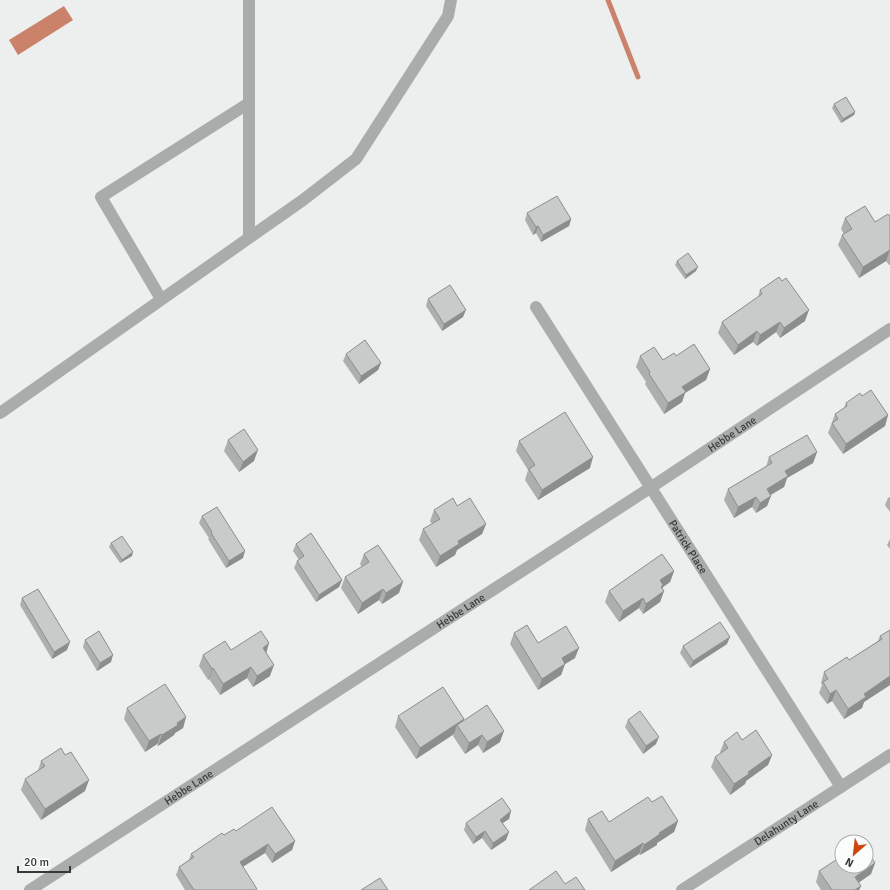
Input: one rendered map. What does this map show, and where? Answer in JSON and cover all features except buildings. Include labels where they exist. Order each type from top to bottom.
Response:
[{"type":"street","points":[[249,0],[249,237]]},
{"type":"street","points":[[0,413],[302,200],[356,159],[448,16],[450,0]]},
{"type":"street","points":[[161,299],[101,198],[249,103]]},
{"type":"street","name":"Patrick Place","points":[[536,307],[841,787]]},
{"type":"street","name":"Hebbe Lane","points":[[30,890],[650,488],[890,329]]},
{"type":"street","name":"Delahunty Lane","points":[[682,890],[890,755]]},
{"type":"shaded area","points":[[64,6],[73,20],[18,55],[9,40]]},
{"type":"waterway","points":[[608,0],[638,77]]}]
